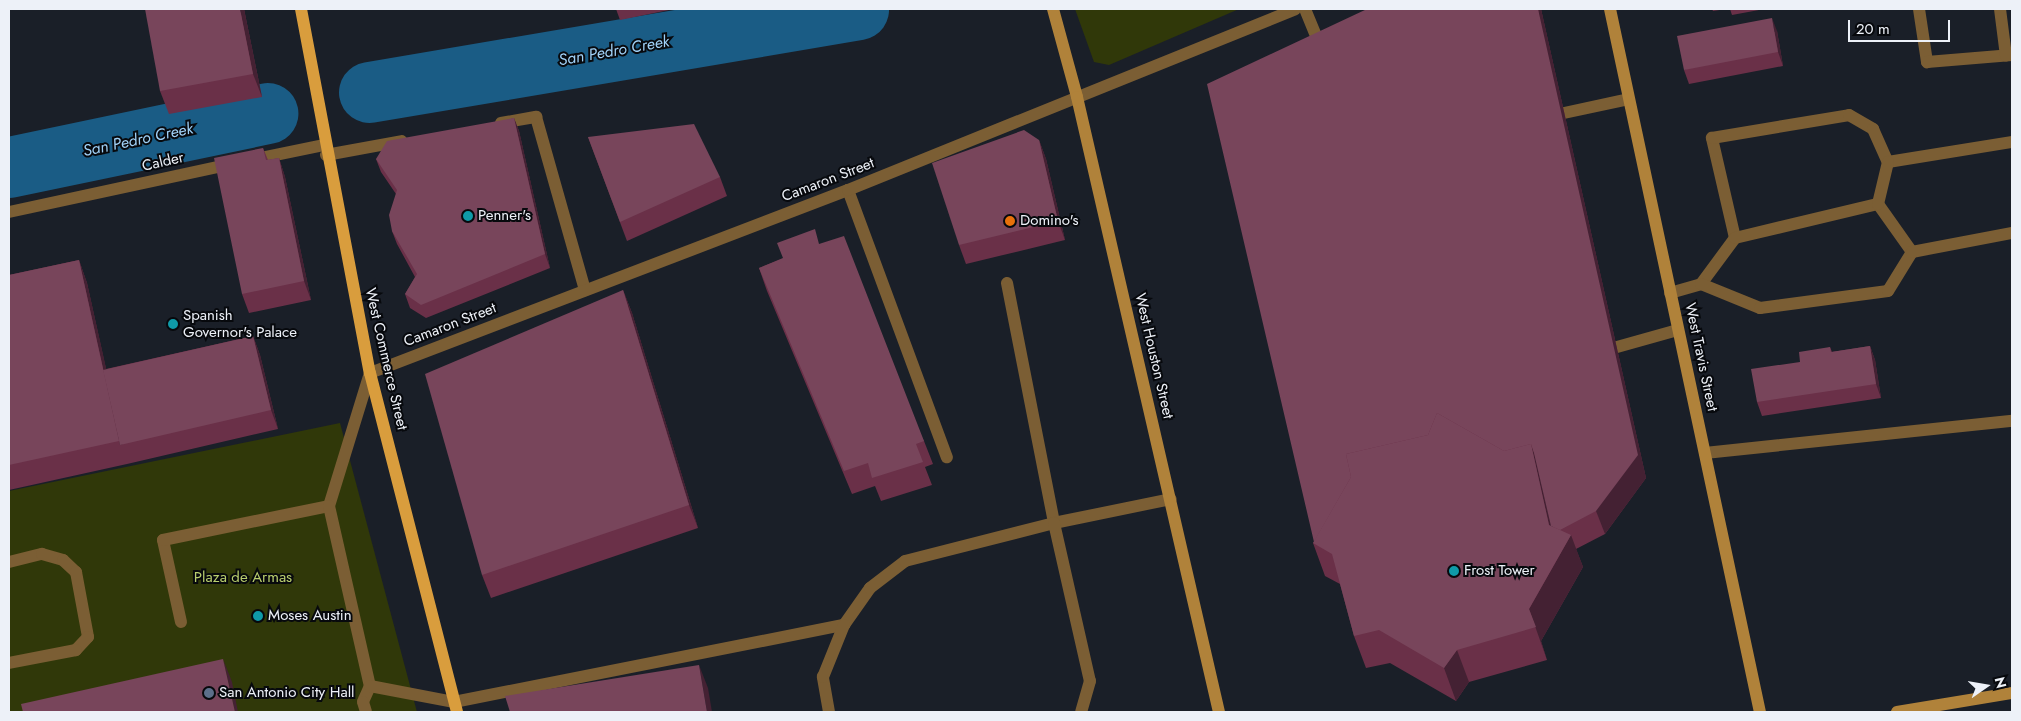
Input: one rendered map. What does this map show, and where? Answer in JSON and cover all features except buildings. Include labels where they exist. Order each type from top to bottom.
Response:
[{"type":"main road","name":"West Commerce Street","points":[[301,9],[325,150],[370,373],[456,707]]},
{"type":"main road","name":"West Houston Street","points":[[1053,9],[1077,97],[1219,712]]},
{"type":"main road","name":"West Travis Street","points":[[1610,9],[1760,712]]},
{"type":"main road","points":[[1897,712],[2012,693]]},
{"type":"street","name":"Camaron Street","points":[[370,373],[848,190],[1295,9]]},
{"type":"street","points":[[1306,9],[1324,56]]},
{"type":"street","points":[[1919,9],[1927,62],[2009,55],[2000,9]]},
{"type":"street","points":[[1564,113],[1629,99]]},
{"type":"street","points":[[1735,238],[1712,138],[1849,115],[1873,129],[1888,162],[1878,204],[1912,252]]},
{"type":"street","points":[[489,125],[536,117],[585,290]]},
{"type":"street","name":"Calder","points":[[9,212],[325,150],[413,139]]},
{"type":"street","points":[[1888,162],[2012,142]]},
{"type":"street","points":[[848,190],[947,457]]},
{"type":"street","points":[[1701,284],[1735,238],[1878,204]]},
{"type":"street","points":[[1670,292],[1701,284],[1760,308],[1888,291],[1912,252],[2012,233]]},
{"type":"street","points":[[1007,283],[1054,523],[1090,681],[1081,712]]},
{"type":"street","points":[[1617,347],[1678,330]]},
{"type":"street","points":[[366,712],[364,702],[370,686],[329,506],[370,373]]},
{"type":"street","points":[[1705,453],[2012,421]]},
{"type":"street","points":[[829,712],[823,677],[844,625],[870,588],[905,561],[1054,523],[1171,499]]},
{"type":"street","points":[[181,622],[163,540],[329,506]]},
{"type":"street","points":[[9,562],[42,554],[63,560],[76,572],[88,637],[76,650],[9,663]]},
{"type":"street","points":[[370,686],[456,707],[844,625]]},
{"type":"green space","points":[[1075,9],[1239,9],[1109,65],[1094,62]]},
{"type":"green space","name":"Plaza de Armas","points":[[340,423],[417,712],[9,712],[9,491]]},
{"type":"waterway","name":"San Pedro Creek","points":[[369,92],[858,9]]},
{"type":"waterway","name":"San Pedro Creek","points":[[9,167],[267,113]]},
{"type":"place","name":"Penner's","points":[[468,216]]},
{"type":"place","name":"Domino's","points":[[1010,221]]},
{"type":"place","name":"Spanish Governor's Palace","points":[[173,324]]},
{"type":"place","name":"Frost Tower","points":[[1454,571]]},
{"type":"place","name":"Moses Austin","points":[[258,616]]},
{"type":"place","name":"San Antonio City Hall","points":[[209,693]]}]
